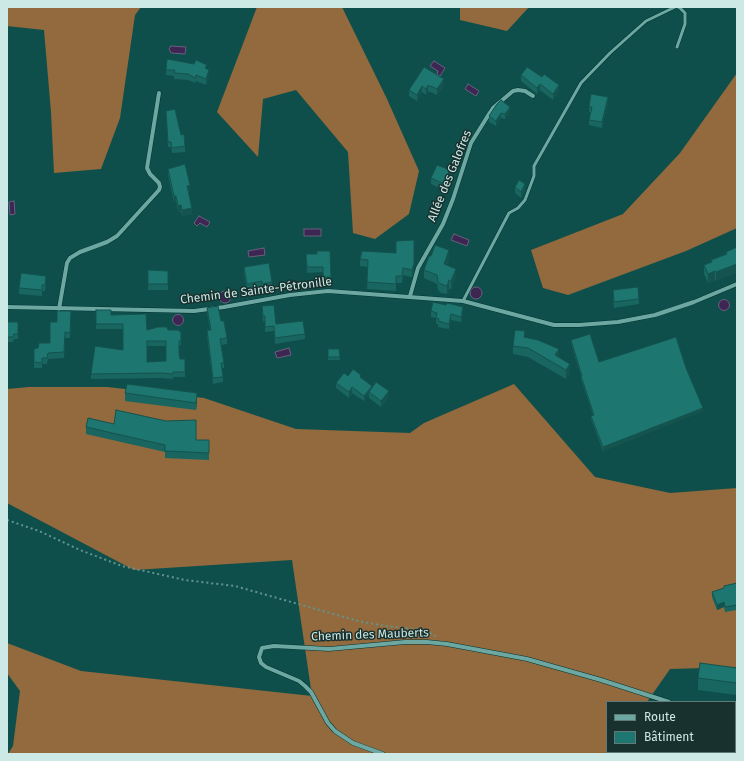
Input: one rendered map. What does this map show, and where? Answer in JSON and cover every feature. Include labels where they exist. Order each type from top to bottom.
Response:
[{"type":"street","name":"Allée des Galofres","points":[[410,296],[418,268],[443,224],[453,200],[472,143],[489,114],[493,108],[513,91],[525,91],[533,96]]},
{"type":"street","points":[[60,308],[67,263],[70,258],[117,236],[159,190],[159,182],[150,174],[147,168],[159,93]]},
{"type":"street","name":"Chemin de Sainte-Pétronille","points":[[7,307],[194,311],[290,295],[328,291],[463,301],[554,324],[579,325],[618,322],[655,315],[694,302],[737,284]]},
{"type":"street","name":"Chemin des Mauberts","points":[[383,754],[353,743],[335,731],[328,723],[311,692],[305,686],[299,681],[266,667],[261,663],[259,657],[262,648],[274,646],[330,649],[405,642],[446,644],[527,659],[601,680],[666,701]]},
{"type":"lane","points":[[463,301],[509,213],[518,208],[525,200],[534,176],[534,166],[581,83],[610,53],[646,21],[676,7],[680,8],[685,13],[685,24],[677,47]]},
{"type":"path","points":[[7,520],[39,531],[80,550],[122,566],[185,580],[235,586],[358,621],[385,626],[424,630],[436,635],[446,644]]},
{"type":"shaded area","points":[[7,7],[141,7],[135,15],[120,118],[101,169],[54,173],[51,112],[44,30],[7,26]]},
{"type":"shaded area","points":[[257,7],[342,7],[387,99],[419,171],[409,214],[375,239],[353,233],[348,152],[296,90],[263,99],[258,157],[217,112]]},
{"type":"shaded area","points":[[460,7],[529,7],[507,31],[460,20]]},
{"type":"shaded area","points":[[171,46],[186,47],[185,54],[171,53],[169,49]]},
{"type":"shaded area","points":[[434,61],[445,68],[440,76],[437,74],[438,71],[430,66]]},
{"type":"shaded area","points":[[737,73],[737,228],[686,251],[568,295],[543,288],[531,250],[623,214],[680,153]]},
{"type":"shaded area","points":[[468,84],[479,91],[476,96],[465,89]]},
{"type":"shaded area","points":[[14,201],[15,214],[10,215],[9,202]]},
{"type":"shaded area","points":[[199,216],[210,222],[207,227],[200,223],[197,226],[194,223]]},
{"type":"shaded area","points":[[304,229],[321,229],[321,236],[304,236]]},
{"type":"shaded area","points":[[454,234],[469,240],[467,246],[451,240]]},
{"type":"shaded area","points":[[264,248],[265,255],[249,257],[248,251]]},
{"type":"shaded area","points":[[474,287],[478,287],[482,293],[478,299],[474,299],[470,295],[470,291]]},
{"type":"shaded area","points":[[223,291],[227,291],[231,297],[227,303],[223,303],[219,299],[219,295]]},
{"type":"shaded area","points":[[724,299],[728,301],[730,305],[728,309],[724,311],[720,309],[718,305],[720,301]]},
{"type":"shaded area","points":[[176,315],[180,315],[182,316],[182,324],[176,325],[173,322],[173,318]]},
{"type":"shaded area","points":[[289,348],[291,355],[277,358],[275,352]]},
{"type":"shaded area","points":[[514,384],[595,477],[670,493],[737,488],[737,667],[670,669],[648,701],[606,701],[606,753],[736,753],[736,730],[737,754],[8,754],[13,746],[20,691],[7,673],[7,643],[81,671],[312,696],[292,560],[134,570],[7,503],[7,389],[29,387],[107,387],[204,398],[296,429],[410,433],[424,423]]},
{"type":"building","points":[[167,59],[194,64],[196,60],[207,65],[205,68],[209,70],[206,79],[196,75],[195,78],[188,74],[174,73],[175,70],[166,70]]},
{"type":"building","points":[[424,67],[444,79],[437,89],[428,85],[426,89],[422,86],[417,95],[409,90]]},
{"type":"building","points":[[527,67],[542,77],[544,74],[559,85],[553,94],[540,84],[537,88],[521,75]]},
{"type":"building","points":[[591,94],[608,97],[602,122],[589,120],[592,107],[589,107]]},
{"type":"building","points":[[501,100],[510,107],[505,114],[501,113],[496,121],[489,116]]},
{"type":"building","points":[[175,109],[181,135],[184,134],[185,146],[172,148],[171,142],[168,142],[166,111]]},
{"type":"building","points":[[185,164],[190,185],[187,186],[192,208],[182,210],[181,205],[178,206],[176,196],[174,196],[168,169]]},
{"type":"building","points":[[437,165],[450,170],[447,176],[450,177],[446,185],[431,178]]},
{"type":"building","points":[[519,180],[525,184],[521,192],[515,187]]},
{"type":"building","points":[[414,240],[414,264],[412,270],[403,268],[402,276],[396,276],[396,284],[367,282],[368,260],[360,259],[362,251],[396,253],[396,241]]},
{"type":"building","points":[[435,245],[449,250],[444,264],[456,269],[447,286],[438,282],[437,275],[424,270]]},
{"type":"building","points":[[737,247],[737,264],[708,274],[704,265],[712,262],[711,260],[727,254],[726,252]]},
{"type":"building","points":[[317,251],[330,251],[331,277],[323,277],[323,267],[307,267],[306,254],[317,254]]},
{"type":"building","points":[[269,263],[272,282],[262,284],[262,281],[247,284],[244,267]]},
{"type":"building","points":[[148,270],[168,271],[168,284],[148,284]]},
{"type":"building","points":[[21,273],[46,276],[45,285],[42,285],[42,290],[19,288]]},
{"type":"building","points":[[638,287],[639,299],[614,302],[613,290]]},
{"type":"building","points":[[433,302],[446,305],[447,303],[463,307],[461,317],[451,314],[449,324],[438,321],[439,319],[436,318],[437,313],[431,311]]},
{"type":"building","points":[[274,305],[276,324],[303,321],[305,334],[275,338],[274,326],[265,327],[265,316],[263,316],[262,306]]},
{"type":"building","points":[[218,306],[221,321],[224,321],[227,338],[220,339],[224,363],[221,363],[223,377],[213,378],[207,330],[211,330],[207,308]]},
{"type":"building","points":[[96,310],[111,310],[111,315],[146,314],[147,330],[158,327],[167,327],[168,330],[179,330],[181,332],[181,340],[179,341],[179,354],[180,359],[185,359],[185,372],[173,372],[173,374],[91,374],[95,346],[123,350],[123,324],[96,324]],"holes":[[[147,341],[166,341],[166,361],[147,362]]]},
{"type":"building","points":[[57,311],[71,311],[70,333],[65,332],[64,352],[48,353],[47,358],[42,358],[42,363],[34,362],[34,349],[38,348],[39,343],[50,343],[50,322],[57,322]]},
{"type":"building","points":[[7,322],[18,322],[18,334],[14,334],[13,337],[7,337]]},
{"type":"building","points":[[515,330],[525,331],[524,337],[538,340],[559,349],[555,355],[570,364],[566,370],[528,348],[513,346]]},
{"type":"building","points":[[590,334],[599,362],[676,337],[686,368],[703,408],[603,447],[591,416],[594,415],[571,340]]},
{"type":"building","points":[[328,349],[339,349],[340,357],[328,357]]},
{"type":"building","points":[[353,369],[361,375],[360,377],[372,386],[364,396],[352,387],[349,392],[336,383],[344,373],[348,376]]},
{"type":"building","points":[[376,382],[389,391],[381,401],[369,392]]},
{"type":"building","points":[[127,384],[197,393],[196,403],[125,393]]},
{"type":"building","points":[[116,410],[166,421],[196,420],[196,440],[209,440],[209,453],[165,451],[165,445],[86,427],[88,418],[114,424]]},
{"type":"building","points":[[737,583],[737,605],[725,607],[724,602],[717,605],[712,592],[724,588],[724,586]]},
{"type":"building","points":[[700,663],[737,668],[737,683],[698,678]]}]
